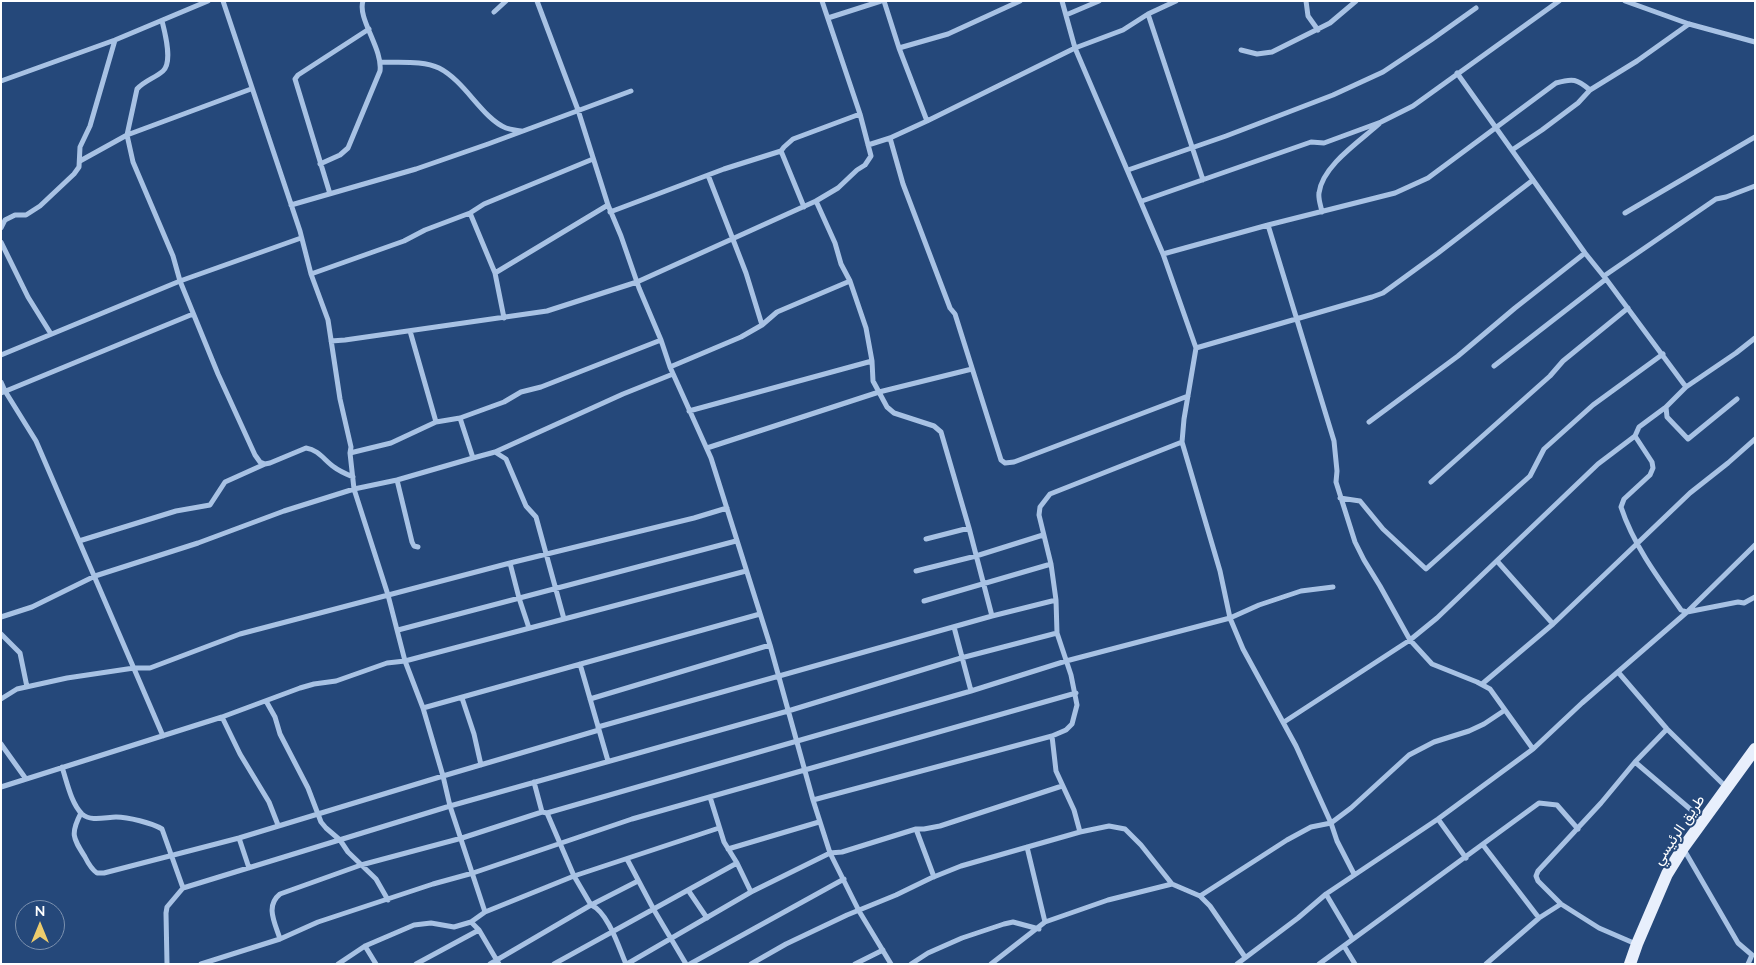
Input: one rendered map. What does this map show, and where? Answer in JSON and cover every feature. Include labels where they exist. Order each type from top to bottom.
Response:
[{"type":"main road","name":"طريق الرئيسي","points":[[1630,964],[1667,874],[1683,848],[1754,751]]},
{"type":"street","points":[[1,81],[115,40],[208,1]]},
{"type":"street","points":[[222,1],[291,205],[311,274],[328,320],[340,399],[350,447],[354,489],[388,595],[405,661],[423,708],[450,806],[485,912]]},
{"type":"street","points":[[320,164],[340,156],[348,148],[380,71],[381,62],[362,11],[363,1]]},
{"type":"street","points":[[494,12],[506,1]]},
{"type":"street","points":[[537,1],[578,110],[610,212],[621,236],[670,367],[707,448],[770,645],[812,800],[830,853],[859,911],[892,964]]},
{"type":"street","points":[[331,340],[410,331],[547,311],[637,282],[804,207],[838,188],[869,161],[871,156],[860,114],[822,1]]},
{"type":"street","points":[[828,18],[882,1],[927,121]]},
{"type":"street","points":[[899,48],[948,34],[1020,1]]},
{"type":"street","points":[[1062,1],[1076,48],[1142,201],[1196,348],[1182,442],[1220,572],[1230,618],[1244,649],[1296,746],[1331,823],[1337,842],[1354,874]]},
{"type":"street","points":[[1066,15],[1099,1]]},
{"type":"street","points":[[868,145],[890,138],[927,121],[1076,48],[1124,30],[1148,14],[1176,1]]},
{"type":"street","points":[[1306,1],[1308,16],[1318,30]]},
{"type":"street","points":[[1241,50],[1258,54],[1272,52],[1330,23],[1356,1]]},
{"type":"street","points":[[1142,201],[1311,142],[1324,143],[1381,122],[1413,106],[1559,1]]},
{"type":"street","points":[[1625,1],[1689,24],[1755,42]]},
{"type":"street","points":[[1128,170],[1226,136],[1333,95],[1383,72],[1476,8]]},
{"type":"street","points":[[1148,14],[1203,180]]},
{"type":"street","points":[[162,21],[167,40],[168,65],[164,71],[141,85],[138,89],[127,135],[133,162],[173,256],[180,281],[193,314],[251,446],[258,459],[265,464]]},
{"type":"street","points":[[1512,150],[1578,103],[1590,90],[1638,61],[1689,24]]},
{"type":"street","points":[[330,194],[295,80],[298,75],[369,29]]},
{"type":"street","points":[[1,228],[5,220],[15,215],[26,215],[40,206],[74,174],[80,161],[80,147],[90,126],[115,40]]},
{"type":"street","points":[[381,62],[418,64],[440,68],[462,85],[493,120],[507,128],[521,131]]},
{"type":"street","points":[[1457,73],[1585,253],[1686,387]]},
{"type":"street","points":[[1163,254],[1395,193],[1428,178],[1556,83],[1566,80],[1579,81],[1590,90]]},
{"type":"street","points":[[80,161],[127,135],[251,89]]},
{"type":"street","points":[[291,205],[416,169],[631,91]]},
{"type":"street","points":[[610,212],[708,175],[782,151],[793,139],[860,114]]},
{"type":"street","points":[[1322,212],[1319,195],[1321,183],[1341,155],[1381,122]]},
{"type":"street","points":[[1625,213],[1755,137]]},
{"type":"street","points":[[890,138],[903,184],[950,308],[955,314],[1001,460],[1005,463],[1014,462],[1188,396]]},
{"type":"street","points":[[782,151],[804,207]]},
{"type":"street","points":[[311,274],[404,241],[425,230],[470,213],[484,204],[593,159]]},
{"type":"street","points":[[708,175],[746,273],[762,324]]},
{"type":"street","points":[[1196,348],[1372,298],[1383,293],[1533,180]]},
{"type":"street","points":[[1494,366],[1605,278],[1716,198],[1726,197],[1755,186]]},
{"type":"street","points":[[816,201],[835,243],[841,264],[850,281],[866,328],[872,361],[872,378],[887,407],[894,413],[934,426],[941,432],[992,616]]},
{"type":"street","points":[[495,273],[608,205]]},
{"type":"street","points":[[470,213],[495,273],[504,318]]},
{"type":"street","points":[[1268,225],[1334,441],[1337,471],[1336,482],[1340,498],[1355,542],[1364,560],[1410,640],[1432,664],[1482,684],[1490,690],[1534,749]]},
{"type":"street","points":[[1,355],[180,281],[301,238]]},
{"type":"street","points":[[1,242],[3,251],[28,297],[51,334]]},
{"type":"street","points":[[1369,422],[1458,356],[1585,253]]},
{"type":"street","points":[[670,367],[741,337],[777,312],[850,281]]},
{"type":"street","points":[[1431,482],[1550,376],[1563,361],[1628,308]]},
{"type":"street","points":[[3,392],[193,314]]},
{"type":"street","points":[[410,331],[436,422]]},
{"type":"street","points":[[1284,722],[1410,640],[1437,618],[1598,464],[1636,436],[1639,427],[1666,406],[1686,387],[1736,354],[1755,338]]},
{"type":"street","points":[[350,453],[391,443],[436,422],[460,418],[504,402],[521,392],[541,387],[661,340]]},
{"type":"street","points":[[1340,498],[1360,501],[1383,529],[1426,570],[1530,476],[1544,449],[1593,405],[1663,354]]},
{"type":"street","points":[[689,411],[872,361]]},
{"type":"street","points":[[707,448],[879,392],[972,369]]},
{"type":"street","points":[[1,617],[32,607],[95,576],[284,511],[354,489],[397,480],[495,452],[623,394],[673,374]]},
{"type":"street","points":[[1,382],[3,392],[36,441],[163,736]]},
{"type":"street","points":[[1666,406],[1668,418],[1688,439],[1737,398]]},
{"type":"street","points":[[460,418],[473,458]]},
{"type":"street","points":[[1636,436],[1652,462],[1653,468],[1650,474],[1624,499],[1621,507],[1638,543],[1680,610],[1687,612],[1744,602],[1755,597]]},
{"type":"street","points":[[1482,684],[1553,624],[1690,493],[1755,439]]},
{"type":"street","points":[[812,800],[1052,736],[1066,730],[1072,724],[1077,705],[1076,693],[1058,633],[1051,564],[1039,515],[1040,507],[1050,494],[1182,442]]},
{"type":"street","points":[[79,540],[176,511],[210,505],[225,482],[306,448],[320,453],[332,466],[352,477]]},
{"type":"street","points":[[495,452],[506,459],[526,506],[536,517],[554,589],[564,620]]},
{"type":"street","points":[[397,480],[412,542],[414,546],[418,547]]},
{"type":"street","points":[[1,699],[18,689],[67,678],[134,668],[150,668],[240,634],[727,508]]},
{"type":"street","points":[[926,538],[969,528]]},
{"type":"street","points":[[916,571],[976,556],[1043,535]]},
{"type":"street","points":[[398,630],[736,540]]},
{"type":"street","points":[[1237,964],[1298,918],[1326,894],[1438,819],[1534,749],[1687,612],[1755,544]]},
{"type":"street","points":[[1497,561],[1553,624]]},
{"type":"street","points":[[510,563],[529,628]]},
{"type":"street","points":[[924,601],[1051,564]]},
{"type":"street","points":[[1,787],[222,717],[314,684],[336,681],[386,663],[405,661],[746,571]]},
{"type":"street","points":[[280,939],[272,912],[274,898],[280,894],[361,865],[462,838],[971,691],[1066,661],[1230,618],[1259,604],[1301,591],[1333,587]]},
{"type":"street","points":[[81,813],[74,829],[74,840],[92,869],[96,873],[104,873],[239,838],[599,729],[992,616],[1056,600]]},
{"type":"street","points":[[423,708],[760,614]]},
{"type":"street","points":[[954,627],[971,691]]},
{"type":"street","points":[[167,964],[167,907],[183,888],[450,806],[788,711],[961,658],[1058,633]]},
{"type":"street","points":[[1,634],[20,653],[27,687]]},
{"type":"street","points":[[590,699],[770,645]]},
{"type":"street","points":[[580,664],[608,761]]},
{"type":"street","points":[[1618,672],[1667,729],[1728,788]]},
{"type":"street","points":[[201,964],[280,939],[318,922],[632,819],[1076,693]]},
{"type":"street","points":[[462,698],[474,734],[481,765]]},
{"type":"street","points":[[266,701],[275,717],[280,734],[312,797],[317,813],[326,828],[340,840],[361,865],[376,879],[388,900]]},
{"type":"street","points":[[1200,896],[1287,840],[1311,828],[1331,823],[1351,808],[1409,755],[1434,742],[1477,727],[1505,710]]},
{"type":"street","points":[[222,717],[240,754],[270,802],[278,826]]},
{"type":"street","points":[[1637,944],[1600,928],[1560,904],[1538,881],[1536,876],[1538,871],[1578,829],[1635,762],[1667,729]]},
{"type":"street","points":[[1052,736],[1056,771],[1074,810],[1080,832]]},
{"type":"street","points":[[1,744],[26,779]]},
{"type":"street","points":[[1635,762],[1704,820]]},
{"type":"street","points":[[62,767],[71,794],[81,813],[87,817],[118,817],[157,826],[162,829],[183,888]]},
{"type":"street","points":[[534,782],[545,813],[574,876],[591,905],[599,911],[612,933],[626,964],[751,892],[830,853],[842,852],[916,829],[940,826],[1062,786]]},
{"type":"street","points":[[710,797],[719,828],[728,849],[751,892]]},
{"type":"street","points":[[1319,964],[1539,803],[1557,805],[1578,829]]},
{"type":"street","points":[[1438,819],[1466,858]]},
{"type":"street","points":[[728,849],[819,822]]},
{"type":"street","points":[[751,964],[786,944],[847,915],[961,866],[1080,832],[1109,826],[1125,830],[1141,845],[1172,884],[1200,896],[1210,906],[1245,957]]},
{"type":"street","points":[[338,964],[365,946],[422,923],[454,927],[471,922],[485,912],[574,876],[719,828]]},
{"type":"street","points":[[916,829],[934,877]]},
{"type":"street","points":[[239,838],[249,868]]},
{"type":"street","points":[[1483,845],[1539,918]]},
{"type":"street","points":[[1027,847],[1045,922]]},
{"type":"street","points":[[1683,848],[1738,943],[1754,954],[1748,964]]},
{"type":"street","points":[[627,859],[670,939],[686,964]]},
{"type":"street","points":[[554,964],[737,863]]},
{"type":"street","points":[[690,964],[844,879]]},
{"type":"street","points":[[490,964],[498,962],[591,905],[638,881]]},
{"type":"street","points":[[991,964],[1039,929],[1045,922],[1108,900],[1172,884]]},
{"type":"street","points":[[688,890],[707,918]]},
{"type":"street","points":[[1326,894],[1352,938]]},
{"type":"street","points":[[1486,964],[1539,918],[1560,904]]},
{"type":"street","points":[[471,922],[479,930],[498,962]]},
{"type":"street","points":[[911,964],[928,953],[962,938],[1004,924],[1013,922],[1039,929]]},
{"type":"street","points":[[416,964],[479,930]]},
{"type":"street","points":[[365,946],[376,964]]},
{"type":"street","points":[[1344,946],[1355,964]]},
{"type":"street","points":[[855,964],[883,950]]}]
